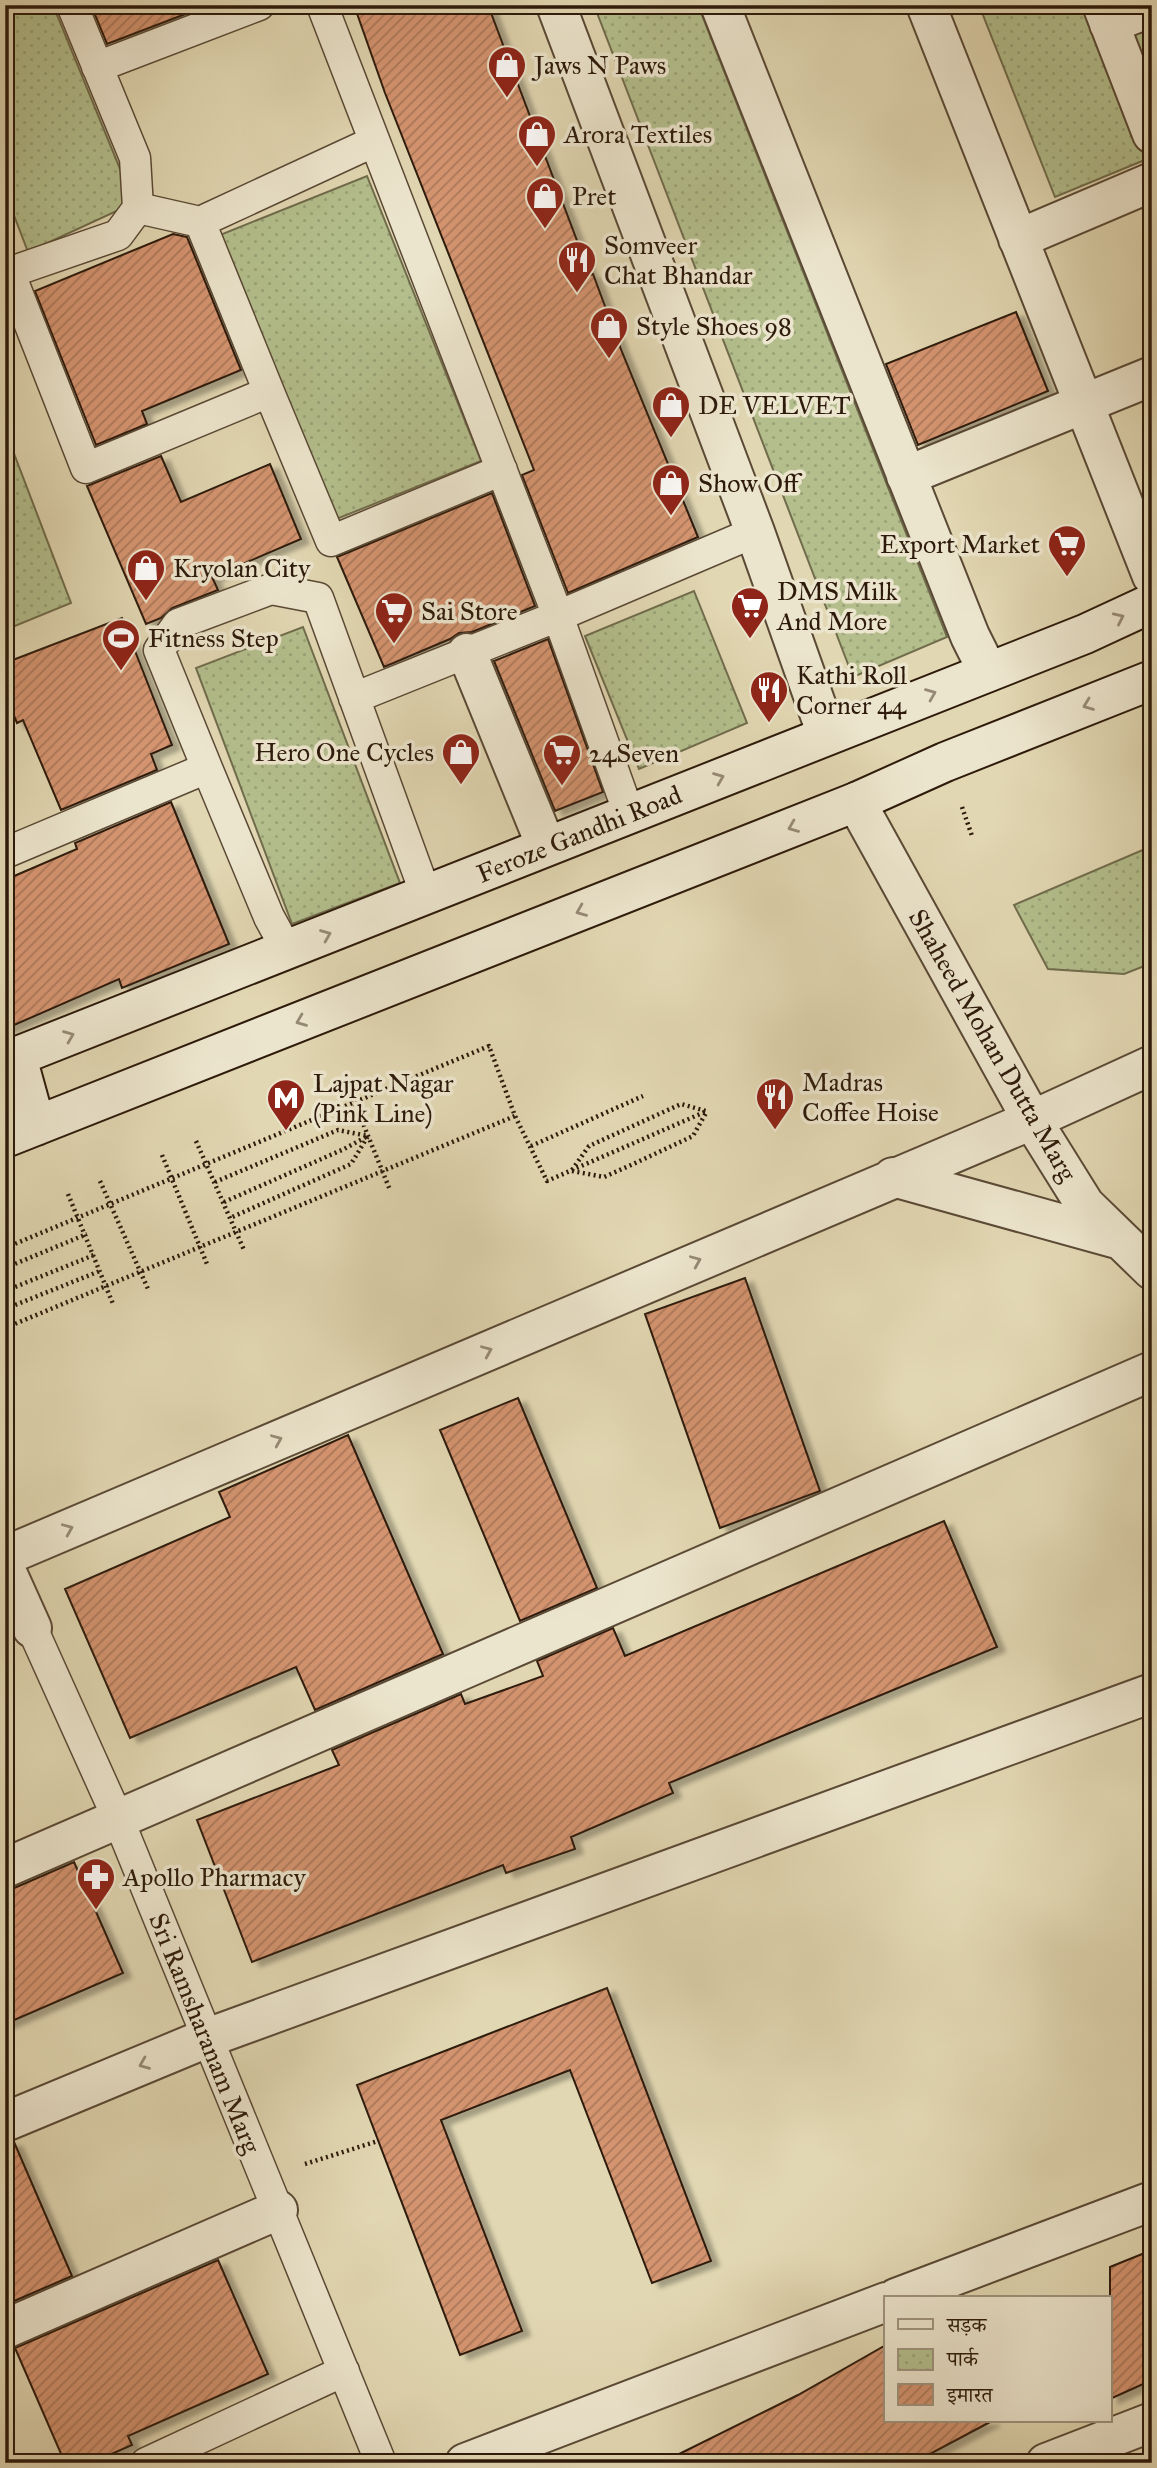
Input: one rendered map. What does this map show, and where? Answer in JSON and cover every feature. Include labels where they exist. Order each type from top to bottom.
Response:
[{"type":"street","points":[[556,5],[755,532],[827,735]]},
{"type":"street","points":[[720,5],[970,636],[988,672]]},
{"type":"street","points":[[926,5],[1152,576]]},
{"type":"street","points":[[1152,6],[1106,15],[1152,134]]},
{"type":"street","points":[[1018,239],[1152,182]]},
{"type":"street","points":[[906,476],[1152,376]]},
{"type":"street","name":"Feroze Gandhi Road","points":[[11,1059],[1085,634],[1152,603]]},
{"type":"street","points":[[467,653],[547,846]]},
{"type":"street","points":[[11,1059],[20,1132],[856,802],[945,762],[1152,680]]},
{"type":"street","name":"Shaheed Mohan Dutta Marg","points":[[856,802],[1032,1120],[1085,1205],[1152,1270]]},
{"type":"street","points":[[5,1556],[1032,1120],[1152,1065]]},
{"type":"street","points":[[893,1177],[1119,1240]]},
{"type":"street","points":[[5,1868],[119,1821],[1152,1371]]},
{"type":"street","name":"Sri Ramsharanam Marg","points":[[5,1568],[32,1628]]},
{"type":"street","points":[[5,2122],[207,2038],[1152,1693]]},
{"type":"street","points":[[5,2329],[272,2196]]},
{"type":"street","points":[[901,2296],[1152,2201]]},
{"type":"street","points":[[465,2463],[884,2303]]},
{"type":"street","points":[[1046,2463],[1152,2422]]},
{"type":"lane","points":[[72,5],[135,158],[138,208],[118,235],[7,274],[86,468],[269,392]]},
{"type":"lane","points":[[97,66],[259,5]]},
{"type":"lane","points":[[322,5],[558,616],[629,814]]},
{"type":"lane","points":[[138,208],[200,222],[373,142]]},
{"type":"lane","points":[[200,222],[331,541],[502,470]]},
{"type":"lane","points":[[354,698],[558,616],[755,532]]},
{"type":"lane","points":[[287,950],[269,917],[159,650],[178,624],[271,589],[318,598],[426,895]]},
{"type":"lane","points":[[5,853],[207,768]]},
{"type":"lane","name":"Sri Ramsharanam Marg","points":[[32,1628],[119,1821],[381,2463]]},
{"type":"lane","points":[[146,2463],[344,2371]]},
{"type":"path","points":[[5,1248],[489,1046],[515,1116],[547,1181],[707,1111]]},
{"type":"path","points":[[345,1079],[390,1190]]},
{"type":"path","points":[[531,1146],[643,1096]]},
{"type":"path","points":[[572,1170],[589,1146],[681,1104],[707,1111]]},
{"type":"path","points":[[572,1170],[604,1177],[693,1136],[707,1111]]},
{"type":"path","points":[[5,1328],[515,1116]]},
{"type":"path","points":[[215,1182],[338,1130],[369,1136]]},
{"type":"path","points":[[224,1202],[369,1136]]},
{"type":"path","points":[[230,1218],[351,1164],[369,1136]]},
{"type":"path","points":[[196,1141],[244,1250]]},
{"type":"path","points":[[162,1155],[207,1264]]},
{"type":"path","points":[[100,1181],[148,1289]]},
{"type":"path","points":[[68,1194],[87,1234],[113,1304]]},
{"type":"path","points":[[5,1268],[87,1234]]},
{"type":"path","points":[[5,1291],[94,1255]]},
{"type":"path","points":[[5,1310],[100,1271]]},
{"type":"path","points":[[272,2196],[302,2165],[378,2141]]},
{"type":"green space","points":[[5,5],[53,5],[134,203],[28,252],[5,192]]},
{"type":"green space","points":[[594,5],[698,5],[947,637],[853,677]]},
{"type":"green space","points":[[979,5],[1132,5],[1152,59],[1152,157],[1055,197]]},
{"type":"green space","points":[[367,176],[481,461],[329,522],[215,237]]},
{"type":"green space","points":[[5,430],[71,603],[5,630]]},
{"type":"green space","points":[[694,591],[747,723],[639,769],[585,636]]},
{"type":"green space","points":[[303,627],[400,883],[292,924],[196,668]]},
{"type":"green space","points":[[1152,846],[1152,963],[1124,974],[1048,969],[1014,905]]},
{"type":"building","points":[[91,5],[209,5],[107,44]]},
{"type":"building","points":[[354,5],[488,5],[590,275],[593,274],[698,537],[568,593],[522,475],[534,470],[385,93]]},
{"type":"building","points":[[173,234],[187,237],[241,370],[142,411],[147,424],[96,445],[35,291]]},
{"type":"building","points":[[1016,312],[1048,391],[918,445],[886,364]]},
{"type":"building","points":[[161,456],[181,502],[270,464],[301,539],[212,577],[218,590],[172,608],[161,618],[146,624],[87,486]]},
{"type":"building","points":[[492,493],[535,606],[472,632],[459,633],[384,667],[337,557]]},
{"type":"building","points":[[122,618],[172,745],[151,754],[157,770],[61,810],[23,720],[17,723],[5,693],[5,663]]},
{"type":"building","points":[[548,639],[603,792],[555,811],[494,661]]},
{"type":"building","points":[[171,802],[229,944],[122,988],[119,979],[5,1029],[5,880],[77,849],[75,843]]},
{"type":"building","points":[[745,1278],[820,1491],[720,1528],[645,1314]]},
{"type":"building","points":[[518,1398],[597,1588],[520,1621],[440,1430]]},
{"type":"building","points":[[348,1435],[443,1654],[315,1710],[296,1667],[130,1738],[65,1589],[230,1517],[219,1492]]},
{"type":"building","points":[[944,1521],[997,1647],[669,1783],[673,1793],[571,1837],[575,1849],[506,1873],[503,1865],[252,1962],[197,1820],[339,1765],[332,1750],[461,1694],[465,1704],[543,1676],[537,1661],[613,1628],[625,1656]]},
{"type":"building","points":[[74,1862],[123,1973],[5,2024],[5,1892]]},
{"type":"building","points":[[607,1988],[711,2261],[652,2283],[570,2070],[441,2120],[522,2331],[460,2355],[357,2085]]},
{"type":"building","points":[[14,2142],[72,2276],[5,2305],[5,2143]]},
{"type":"building","points":[[1152,2250],[1152,2380],[1112,2398],[1112,2296],[1110,2267]]},
{"type":"building","points":[[218,2260],[268,2374],[128,2436],[132,2445],[91,2463],[65,2463],[15,2348]]},
{"type":"building","points":[[884,2346],[884,2422],[990,2422],[913,2463],[661,2463],[798,2395]]},
{"type":"place","name":"Jaws N Paws","points":[[507,99]]},
{"type":"place","name":"Arora Textiles","points":[[537,168]]},
{"type":"place","name":"Pret","points":[[545,230]]},
{"type":"place","name":"Somveer Chat Bhandar","points":[[577,294]]},
{"type":"place","name":"Style Shoes 98","points":[[609,360]]},
{"type":"place","name":"DE VELVET","points":[[671,439]]},
{"type":"place","name":"Show Off","points":[[671,517]]},
{"type":"place","name":"Export Market","points":[[1067,578]]},
{"type":"place","name":"Kryolan City","points":[[146,602]]},
{"type":"place","name":"DMS Milk And More","points":[[750,640]]},
{"type":"place","name":"Sai Store","points":[[394,645]]},
{"type":"place","name":"Fitness Step","points":[[121,672]]},
{"type":"place","name":"Kathi Roll Corner 44","points":[[769,724]]},
{"type":"place","name":"Hero One Cycles","points":[[461,786]]},
{"type":"place","name":"24Seven","points":[[562,787]]},
{"type":"place","name":"Madras Coffee Hoise","points":[[775,1131]]},
{"type":"place","name":"Lajpat Nagar (Pink Line)","points":[[286,1132]]},
{"type":"place","name":"Apollo Pharmacy","points":[[96,1911]]}]
